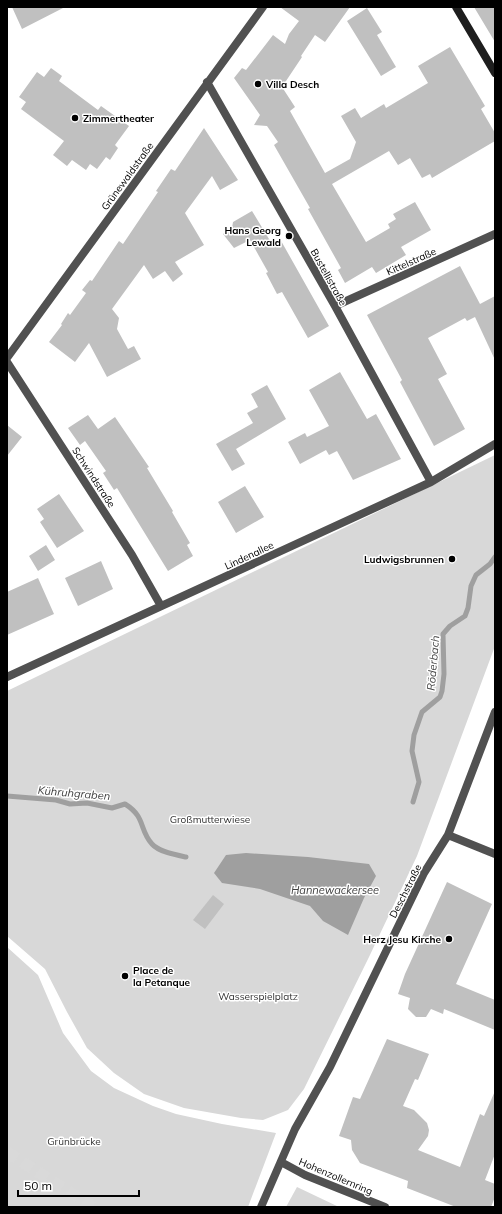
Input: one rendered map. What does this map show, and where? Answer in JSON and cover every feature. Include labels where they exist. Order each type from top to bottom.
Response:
[{"type":"main road","points":[[456,7],[495,73]]},
{"type":"street","name":"Grünewaldstraße","points":[[7,358],[263,7]]},
{"type":"street","name":"Bustellistraße","points":[[207,82],[335,306],[431,482]]},
{"type":"street","name":"Kittelstraße","points":[[335,306],[495,234]]},
{"type":"street","name":"Schwindstraße","points":[[7,362],[132,555],[161,606]]},
{"type":"street","name":"Lindenallee","points":[[7,677],[431,482],[495,444]]},
{"type":"street","name":"Deschstraße","points":[[261,1207],[295,1130],[330,1066],[424,873],[448,835],[495,712]]},
{"type":"street","points":[[448,835],[495,854]]},
{"type":"street","name":"Hohenzollernring","points":[[281,1162],[305,1175],[385,1207]]},
{"type":"green space","name":"Großmutterwiese","points":[[495,455],[495,646],[417,856],[304,1089],[288,1110],[263,1120],[241,1118],[184,1108],[144,1094],[114,1073],[87,1048],[45,969],[7,936],[7,691]]},
{"type":"green space","name":"Grünbrücke","points":[[7,947],[38,975],[63,1033],[91,1071],[114,1088],[153,1106],[176,1114],[222,1124],[276,1133],[248,1207],[7,1207]]},
{"type":"green space","points":[[297,1187],[339,1207],[286,1207]]},
{"type":"water","name":"Hannewackersee","points":[[246,853],[308,857],[369,864],[376,876],[364,898],[348,935],[323,921],[310,906],[260,889],[222,883],[214,873],[226,855]]},
{"type":"building","points":[[12,7],[65,7],[22,29]]},
{"type":"building","points":[[280,7],[350,7],[325,42],[315,35],[282,87],[295,107],[290,111],[325,173],[350,159],[356,142],[341,116],[355,108],[361,118],[384,104],[386,108],[428,83],[418,66],[450,47],[485,106],[481,109],[495,133],[495,141],[432,178],[430,174],[422,178],[410,158],[398,165],[389,151],[332,184],[366,242],[390,228],[388,224],[396,219],[393,214],[415,202],[431,230],[401,247],[406,255],[376,273],[372,267],[345,283],[338,270],[341,268],[308,209],[310,208],[274,145],[278,142],[267,126],[254,125],[260,115],[234,78],[242,68],[246,70],[273,35],[285,44],[289,34],[299,21]]},
{"type":"building","points":[[474,7],[495,7],[495,42]]},
{"type":"building","points":[[367,8],[382,32],[377,35],[396,67],[381,76],[347,21]]},
{"type":"building","name":"Zimmertheater","points":[[51,68],[62,76],[59,81],[98,110],[101,106],[129,126],[115,145],[118,148],[110,160],[106,157],[97,169],[90,164],[86,170],[72,160],[67,166],[53,155],[64,141],[21,109],[26,102],[19,97],[37,72],[44,77]]},
{"type":"building","points":[[204,128],[238,180],[220,190],[212,176],[185,213],[204,245],[175,262],[183,274],[173,282],[165,271],[153,279],[144,265],[112,309],[119,318],[117,329],[128,349],[134,346],[141,359],[107,377],[89,343],[75,362],[49,342],[62,325],[61,324],[68,313],[70,315],[86,293],[82,290],[90,280],[92,281],[119,241],[123,244],[158,192],[156,191],[171,169],[175,171]]},
{"type":"building","points":[[252,211],[272,244],[280,239],[329,326],[308,338],[282,292],[277,294],[266,273],[268,272],[250,240],[234,248],[223,234],[232,228],[233,222]]},
{"type":"building","points":[[460,266],[480,304],[495,296],[495,360],[475,317],[467,321],[465,318],[428,338],[447,374],[438,379],[465,429],[434,446],[400,382],[402,380],[367,315]]},
{"type":"building","points":[[340,372],[367,419],[376,414],[401,459],[353,480],[337,451],[329,455],[326,450],[300,464],[288,442],[305,433],[307,437],[329,426],[309,390]]},
{"type":"building","points":[[267,385],[286,419],[236,449],[245,464],[232,471],[216,444],[253,423],[247,413],[258,407],[251,394]]},
{"type":"building","points":[[88,415],[98,429],[115,417],[149,467],[147,468],[190,543],[187,545],[193,556],[168,571],[117,488],[114,490],[103,473],[106,471],[85,441],[80,445],[68,428]]},
{"type":"building","points":[[7,425],[22,437],[7,456]]},
{"type":"building","points":[[245,486],[264,517],[236,533],[218,502]]},
{"type":"building","points":[[59,494],[84,531],[57,548],[40,522],[44,519],[37,509]]},
{"type":"building","points":[[46,545],[55,560],[38,571],[29,556]]},
{"type":"building","points":[[101,561],[113,589],[78,606],[65,578]]},
{"type":"building","points":[[38,578],[54,614],[7,635],[7,592]]},
{"type":"building","name":"Herz Jesu Kirche","points":[[447,882],[492,904],[456,984],[495,1000],[495,1030],[444,1009],[443,1014],[431,1009],[426,1017],[416,1017],[408,1009],[410,998],[398,994],[405,974]]},
{"type":"building","points":[[213,895],[224,904],[205,929],[193,920]]},
{"type":"building","points":[[387,1039],[429,1054],[418,1080],[415,1079],[403,1106],[414,1110],[427,1123],[429,1130],[428,1136],[418,1150],[460,1167],[480,1114],[484,1116],[495,1091],[495,1154],[485,1180],[495,1184],[495,1197],[491,1207],[456,1207],[407,1188],[408,1181],[360,1163],[352,1150],[351,1140],[339,1136],[353,1097],[360,1099]]},
{"type":"waterway","name":"Röderbach","points":[[413,802],[419,782],[412,751],[414,735],[422,712],[440,697],[442,691],[444,674],[443,634],[450,626],[465,616],[468,608],[471,586],[476,575],[490,564],[495,557]]},
{"type":"waterway","name":"Kühruhgraben","points":[[7,796],[56,800],[70,804],[87,803],[112,808],[125,804],[136,814],[145,834],[155,847],[168,853],[186,857]]},
{"type":"tunnel","points":[[7,1152],[93,1207]]},
{"type":"place","name":"Villa Desch","points":[[258,84]]},
{"type":"place","name":"Zimmertheater","points":[[75,118]]},
{"type":"place","name":"Hans Georg Lewald","points":[[289,236]]},
{"type":"place","name":"Ludwigsbrunnen","points":[[452,559]]},
{"type":"place","name":"Herz Jesu Kirche","points":[[449,939]]},
{"type":"place","name":"Place de la Petanque","points":[[125,976]]},
{"type":"park label","name":"Wasserspielplatz","points":[[258,996]]}]
